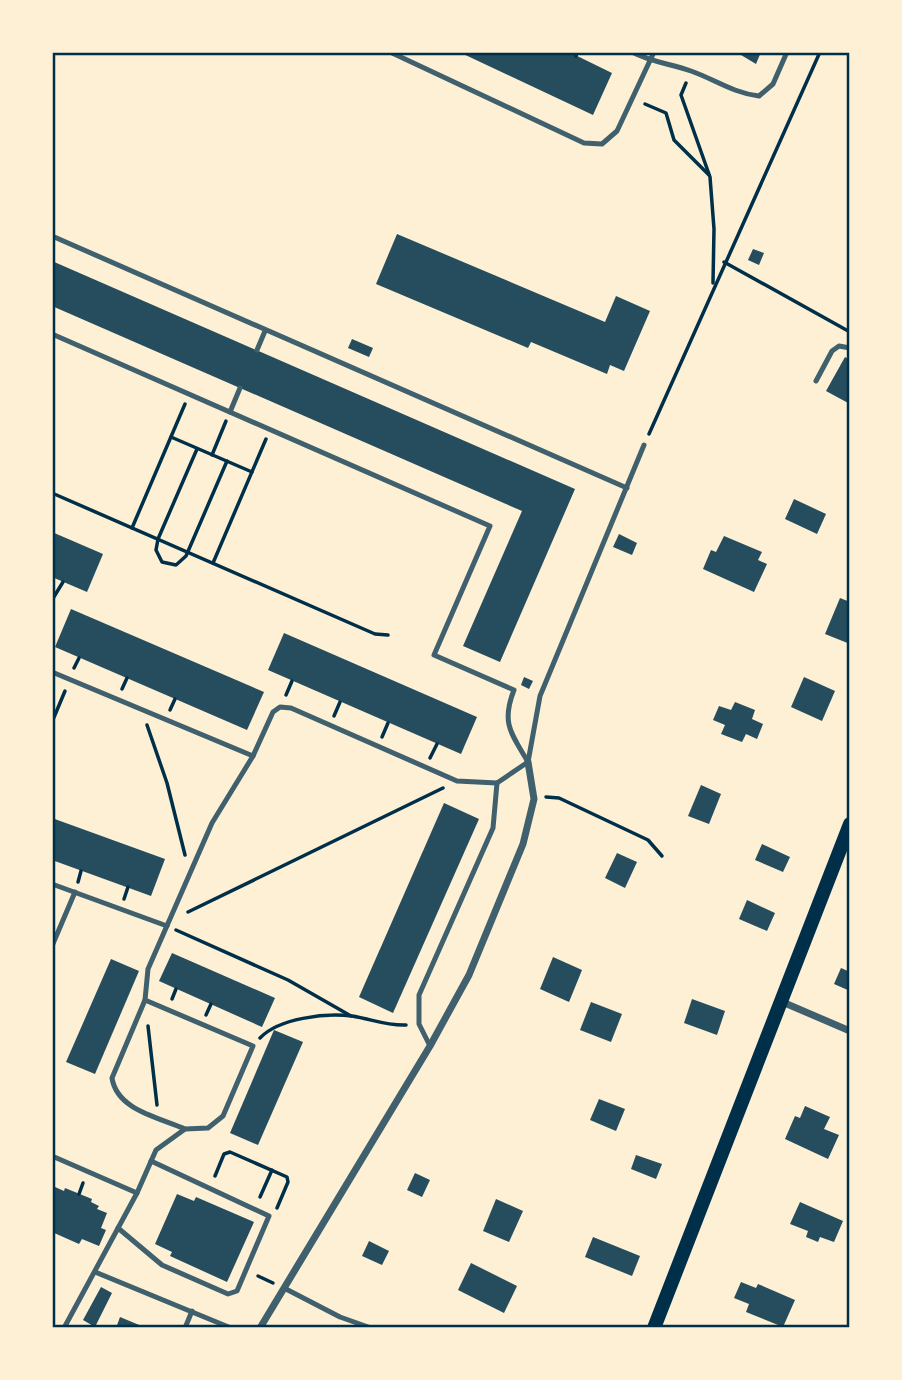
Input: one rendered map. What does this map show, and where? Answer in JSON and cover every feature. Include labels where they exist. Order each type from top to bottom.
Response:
[{"type":"main road","points":[[654,1328],[849,824]]},
{"type":"street","points":[[260,1328],[430,1046],[469,975],[523,844],[534,799],[528,762]]},
{"type":"street","points":[[780,1001],[849,1031]]},
{"type":"lane","points":[[390,52],[584,143],[603,144],[617,131],[654,52]]},
{"type":"lane","points":[[632,52],[650,61],[691,71],[741,94],[759,96],[773,84],[787,52]]},
{"type":"lane","points":[[52,236],[627,488]]},
{"type":"lane","points":[[257,350],[265,331]]},
{"type":"lane","points":[[52,334],[490,526],[434,655],[514,690],[507,709],[509,729],[528,762]]},
{"type":"lane","points":[[816,381],[832,351],[839,346],[849,348]]},
{"type":"lane","points":[[230,412],[240,388]]},
{"type":"lane","points":[[145,1000],[253,1046],[223,1116],[208,1128],[185,1129],[121,1101],[114,1090],[112,1078],[145,1000],[148,969],[212,823],[253,756],[273,712],[280,708],[291,708],[457,781],[497,783],[528,762],[540,696],[645,445]]},
{"type":"lane","points":[[52,672],[253,756]]},
{"type":"lane","points":[[430,1046],[419,1024],[419,995],[493,828],[497,783]]},
{"type":"lane","points":[[52,884],[167,926]]},
{"type":"lane","points":[[52,946],[75,892]]},
{"type":"lane","points":[[64,1328],[137,1193],[156,1150],[185,1129]]},
{"type":"lane","points":[[52,1156],[137,1193]]},
{"type":"lane","points":[[118,1228],[162,1265],[228,1294],[237,1291],[269,1216],[151,1161]]},
{"type":"lane","points":[[96,1272],[231,1328]]},
{"type":"lane","points":[[284,1288],[340,1317],[371,1328]]},
{"type":"lane","points":[[185,1328],[192,1311]]},
{"type":"path","points":[[645,445],[713,286],[820,52]]},
{"type":"path","points":[[691,71],[681,96],[710,177],[714,229],[713,286]]},
{"type":"path","points":[[632,98],[666,113],[674,140],[710,177]]},
{"type":"path","points":[[724,262],[849,332]]},
{"type":"path","points":[[132,528],[189,394]]},
{"type":"path","points":[[212,455],[230,412]]},
{"type":"path","points":[[213,563],[270,429]]},
{"type":"path","points":[[171,437],[252,472]]},
{"type":"path","points":[[197,449],[159,539],[158,557],[169,565],[182,561],[188,552],[227,461]]},
{"type":"path","points":[[52,493],[375,634],[388,635]]},
{"type":"path","points":[[52,600],[63,582]]},
{"type":"path","points":[[52,722],[69,679]]},
{"type":"path","points":[[142,709],[167,783],[190,875]]},
{"type":"path","points":[[167,926],[184,914],[457,781]]},
{"type":"path","points":[[534,799],[559,798],[648,840],[662,856]]},
{"type":"path","points":[[167,926],[288,980],[351,1016],[394,1026],[419,1024]]},
{"type":"path","points":[[145,1000],[159,1117]]},
{"type":"path","points":[[257,1042],[269,1028],[287,1021],[351,1016]]},
{"type":"path","points":[[209,1188],[224,1154],[230,1152],[272,1170],[286,1177],[288,1182],[275,1212],[269,1216]]},
{"type":"path","points":[[255,1208],[272,1170]]},
{"type":"path","points":[[246,1271],[274,1284]]},
{"type":"building","points":[[459,52],[569,52],[612,73],[593,115]]},
{"type":"building","points":[[736,52],[761,52],[756,64]]},
{"type":"building","points":[[397,234],[605,322],[616,296],[650,311],[624,371],[610,365],[607,374],[531,342],[528,348],[376,284]]},
{"type":"building","points":[[753,249],[764,253],[759,265],[748,260]]},
{"type":"building","points":[[52,261],[575,489],[500,662],[463,646],[522,511],[52,306]]},
{"type":"building","points":[[352,339],[373,348],[369,357],[348,348]]},
{"type":"building","points":[[845,357],[850,360],[850,404],[826,391]]},
{"type":"building","points":[[794,499],[826,514],[817,534],[785,519]]},
{"type":"building","points":[[52,532],[103,554],[87,592],[52,577]]},
{"type":"building","points":[[619,534],[637,543],[632,555],[613,547]]},
{"type":"building","points":[[724,536],[762,552],[758,560],[767,564],[754,592],[703,569],[711,550],[716,552]]},
{"type":"building","points":[[840,598],[850,602],[850,644],[825,634]]},
{"type":"building","points":[[71,609],[264,692],[247,730],[55,647]]},
{"type":"building","points":[[284,633],[477,717],[461,754],[268,670]]},
{"type":"building","points":[[524,677],[533,681],[529,689],[521,685]]},
{"type":"building","points":[[804,677],[835,691],[822,721],[791,707]]},
{"type":"building","points":[[735,702],[755,710],[752,719],[763,724],[757,739],[746,734],[742,742],[721,734],[725,725],[713,720],[719,706],[731,710]]},
{"type":"building","points":[[701,785],[721,794],[709,824],[688,816]]},
{"type":"building","points":[[444,803],[479,819],[393,1013],[359,997]]},
{"type":"building","points":[[52,818],[165,859],[151,896],[52,860]]},
{"type":"building","points":[[762,844],[790,857],[783,872],[755,860]]},
{"type":"building","points":[[617,853],[637,862],[625,888],[605,878]]},
{"type":"building","points":[[747,900],[775,913],[767,931],[739,919]]},
{"type":"building","points":[[172,953],[275,998],[262,1027],[159,981]]},
{"type":"building","points":[[553,957],[582,970],[569,1002],[540,989]]},
{"type":"building","points":[[111,959],[139,971],[95,1074],[66,1062]]},
{"type":"building","points":[[841,968],[850,972],[850,991],[834,984]]},
{"type":"building","points":[[692,999],[725,1011],[717,1035],[684,1023]]},
{"type":"building","points":[[591,1002],[622,1014],[611,1042],[580,1030]]},
{"type":"building","points":[[274,1030],[303,1042],[258,1145],[230,1133]]},
{"type":"building","points":[[599,1099],[625,1109],[616,1131],[590,1120]]},
{"type":"building","points":[[805,1106],[830,1117],[824,1129],[839,1135],[828,1159],[785,1139],[795,1116],[800,1118]]},
{"type":"building","points":[[636,1155],[662,1164],[656,1179],[631,1169]]},
{"type":"building","points":[[415,1173],[430,1180],[422,1197],[407,1190]]},
{"type":"building","points":[[55,1187],[64,1191],[65,1188],[92,1199],[91,1202],[99,1206],[97,1209],[107,1213],[101,1228],[106,1230],[99,1246],[82,1239],[79,1244],[52,1232],[52,1190]]},
{"type":"building","points":[[177,1194],[194,1201],[196,1197],[254,1222],[227,1282],[170,1256],[172,1252],[155,1244]]},
{"type":"building","points":[[496,1199],[523,1211],[509,1242],[483,1231]]},
{"type":"building","points":[[800,1202],[843,1221],[834,1242],[820,1237],[818,1242],[806,1237],[808,1231],[790,1224]]},
{"type":"building","points":[[593,1237],[640,1256],[632,1276],[585,1257]]},
{"type":"building","points":[[369,1241],[389,1251],[382,1265],[362,1256]]},
{"type":"building","points":[[471,1263],[517,1286],[504,1313],[458,1290]]},
{"type":"building","points":[[741,1282],[756,1288],[758,1284],[795,1300],[783,1327],[746,1312],[749,1304],[734,1298]]},
{"type":"building","points":[[101,1287],[112,1293],[95,1327],[83,1320]]},
{"type":"building","points":[[120,1317],[144,1327],[144,1328],[116,1328]]}]
